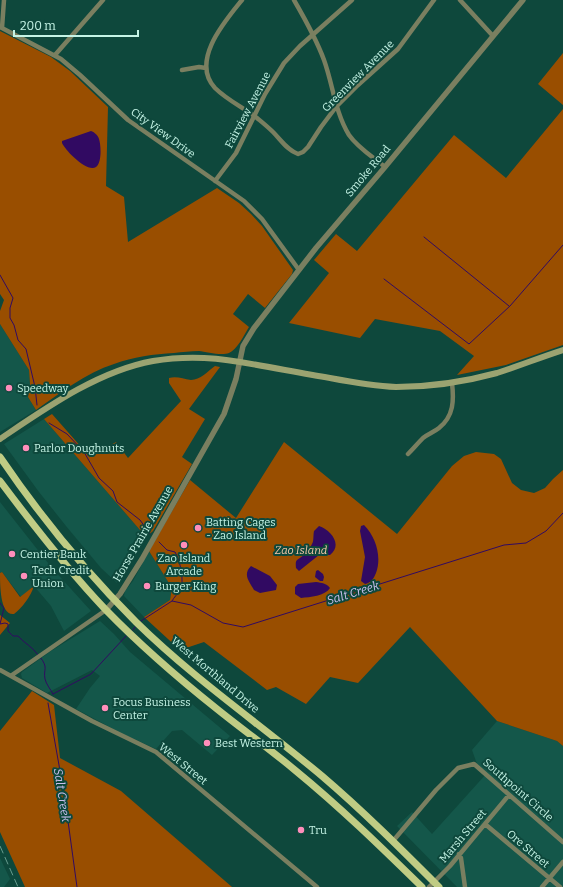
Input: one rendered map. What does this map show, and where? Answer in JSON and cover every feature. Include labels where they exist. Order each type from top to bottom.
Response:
[{"type":"highway","name":"West Morthland Drive","points":[[0,457],[15,480],[55,532],[88,572],[136,622],[196,677],[321,776],[393,841],[434,885]]},
{"type":"highway","points":[[0,481],[36,529],[80,582],[106,610],[172,672],[216,709],[295,770],[362,828],[422,887]]},
{"type":"main road","points":[[0,439],[39,413],[81,388],[134,366],[153,362],[180,358],[207,358],[239,362],[354,383],[396,387],[425,386],[470,380],[563,350]]},
{"type":"street","points":[[1,27],[4,0]]},
{"type":"street","points":[[55,55],[103,0]]},
{"type":"street","points":[[242,0],[219,31],[209,49],[206,68],[209,78],[221,94],[254,116]]},
{"type":"street","points":[[294,0],[314,34],[325,64],[336,107],[350,136],[356,143],[385,167]]},
{"type":"street","name":"Fairview Avenue","points":[[215,181],[236,153],[270,86],[284,63],[293,53],[352,0]]},
{"type":"street","name":"Greenview Avenue","points":[[254,116],[274,133],[291,152],[298,154],[303,152],[336,107],[398,49],[434,0]]},
{"type":"street","points":[[460,0],[493,36]]},
{"type":"street","name":"Smoke Road","points":[[239,362],[243,346],[254,328],[316,248],[523,0]]},
{"type":"street","name":"City View Drive","points":[[1,27],[55,55],[80,75],[128,120],[244,201],[257,212],[299,270]]},
{"type":"street","points":[[182,70],[199,67],[206,68]]},
{"type":"street","name":"Horse Prairie Avenue","points":[[12,676],[106,610],[127,584],[224,414],[236,379],[239,362]]},
{"type":"street","points":[[408,454],[422,438],[445,423],[450,415],[454,396],[452,383]]},
{"type":"street","name":"West Street","points":[[0,670],[92,721],[156,752],[317,887]]},
{"type":"street","name":"Southpoint Circle","points":[[393,841],[436,790],[458,768],[474,764],[563,842]]},
{"type":"street","name":"Marsh Street","points":[[434,885],[509,795]]},
{"type":"street","name":"Ore Street","points":[[485,824],[560,887]]},
{"type":"street","points":[[459,854],[461,858],[465,887]]},
{"type":"street","points":[[542,887],[563,862]]},
{"type":"shaded area","points":[[91,131],[96,134],[100,142],[101,149],[98,165],[92,168],[87,167],[77,160],[67,151],[62,143],[62,141]]},
{"type":"shaded area","points":[[0,324],[29,370],[30,384],[28,397],[36,410],[0,432]]},
{"type":"shaded area","points":[[44,419],[146,537],[132,562],[117,583],[101,568],[66,526],[4,444]]},
{"type":"shaded area","points":[[0,502],[52,568],[91,611],[64,631],[51,606],[34,586],[21,597],[2,572],[0,573]]},
{"type":"shaded area","points":[[364,525],[375,541],[378,554],[378,567],[376,573],[371,581],[365,584],[361,581],[365,557],[360,531],[361,526]]},
{"type":"shaded area","points":[[319,526],[328,531],[334,538],[334,551],[330,555],[319,555],[299,571],[296,568],[296,561],[304,555],[310,547],[313,541],[314,531]]},
{"type":"shaded area","points":[[149,551],[172,588],[170,600],[144,617],[124,596],[125,591],[133,581]]},
{"type":"shaded area","points":[[251,566],[270,576],[277,585],[276,590],[260,593],[254,590],[247,575],[248,569]]},
{"type":"shaded area","points":[[318,570],[323,574],[323,581],[320,581],[315,577],[316,571]]},
{"type":"shaded area","points":[[316,582],[325,584],[330,588],[325,593],[313,597],[301,598],[295,594],[295,587],[298,584]]},
{"type":"shaded area","points":[[100,621],[130,652],[230,736],[212,755],[182,730],[172,731],[156,749],[119,732],[76,709],[100,676],[92,670],[47,693],[22,678],[22,672],[51,651]]},
{"type":"shaded area","points":[[497,721],[557,741],[563,746],[563,887],[457,887],[397,826],[412,812],[432,834],[487,773],[477,764],[472,750]]},
{"type":"shaded area","points":[[0,858],[10,879],[4,887],[0,887]]},
{"type":"green space","points":[[0,31],[51,57],[70,71],[108,107],[106,186],[124,197],[128,242],[217,188],[239,203],[262,226],[293,270],[292,274],[265,308],[248,294],[233,314],[249,327],[235,349],[226,354],[190,351],[159,354],[121,362],[83,378],[36,410],[28,397],[30,384],[29,370],[0,324],[0,311],[4,300],[0,294]]},
{"type":"green space","points":[[563,53],[563,105],[538,84]]},
{"type":"green space","points":[[563,109],[563,345],[506,365],[457,375],[474,356],[440,331],[375,319],[360,338],[289,323],[329,273],[314,260],[336,234],[357,251],[454,135],[506,178]]},
{"type":"green space","points":[[215,366],[220,367],[189,409],[205,419],[182,457],[192,464],[153,531],[146,537],[44,419],[52,414],[90,457],[116,442],[128,458],[181,401],[169,383],[169,378],[177,377],[194,380],[201,377]]},
{"type":"green space","name":"Zao Island","points":[[284,442],[397,534],[452,466],[464,456],[476,452],[494,454],[501,459],[512,483],[521,490],[534,493],[545,488],[563,470],[563,746],[557,741],[497,721],[410,627],[358,683],[330,677],[306,704],[276,687],[267,690],[204,642],[180,650],[144,617],[170,600],[172,588],[149,551],[190,480],[236,518]]},
{"type":"green space","points":[[2,572],[20,597],[34,586],[26,602],[14,614],[9,613],[3,605],[0,585],[0,573]]},
{"type":"green space","points":[[0,615],[10,623],[0,635]]},
{"type":"green space","points":[[32,691],[54,705],[60,758],[121,791],[232,887],[25,887],[0,832],[0,731]]},
{"type":"waterway","points":[[424,237],[509,306]]},
{"type":"waterway","points":[[384,279],[469,344],[510,306],[563,245]]},
{"type":"waterway","points":[[0,275],[13,298],[10,308],[10,318],[14,325],[18,340],[26,349],[35,387],[37,405]]},
{"type":"waterway","points":[[49,423],[67,434],[84,452],[99,478],[113,491],[117,502],[140,520],[150,534]]},
{"type":"waterway","name":"Salt Creek","points":[[141,621],[172,601],[191,605],[223,623],[243,627],[504,545],[526,543],[546,531],[563,513]]},
{"type":"waterway","points":[[159,542],[167,550],[175,552],[180,565],[182,582],[179,591],[172,601]]},
{"type":"waterway","points":[[0,603],[4,608],[0,624],[8,624],[8,631],[13,636],[18,636],[38,655]]},
{"type":"waterway","name":"Salt Creek","points":[[53,694],[91,674],[126,636]]},
{"type":"waterway","points":[[40,657],[45,666],[47,685],[53,694]]},
{"type":"waterway","name":"Salt Creek","points":[[48,703],[65,799],[77,887]]},
{"type":"railway","points":[[0,846],[18,887]]},
{"type":"place","name":"Speedway","points":[[9,388]]},
{"type":"place","name":"Parlor Doughnuts","points":[[26,448]]},
{"type":"place","name":"Batting Cages - Zao Island","points":[[198,528]]},
{"type":"place","name":"Zao Island Arcade","points":[[184,545]]},
{"type":"place","name":"Centier Bank","points":[[12,554]]},
{"type":"place","name":"Tech Credit Union","points":[[24,576]]},
{"type":"place","name":"Burger King","points":[[147,586]]},
{"type":"place","name":"Focus Business Center","points":[[105,708]]},
{"type":"place","name":"Best Western","points":[[207,743]]},
{"type":"place","name":"Tru","points":[[301,830]]}]
